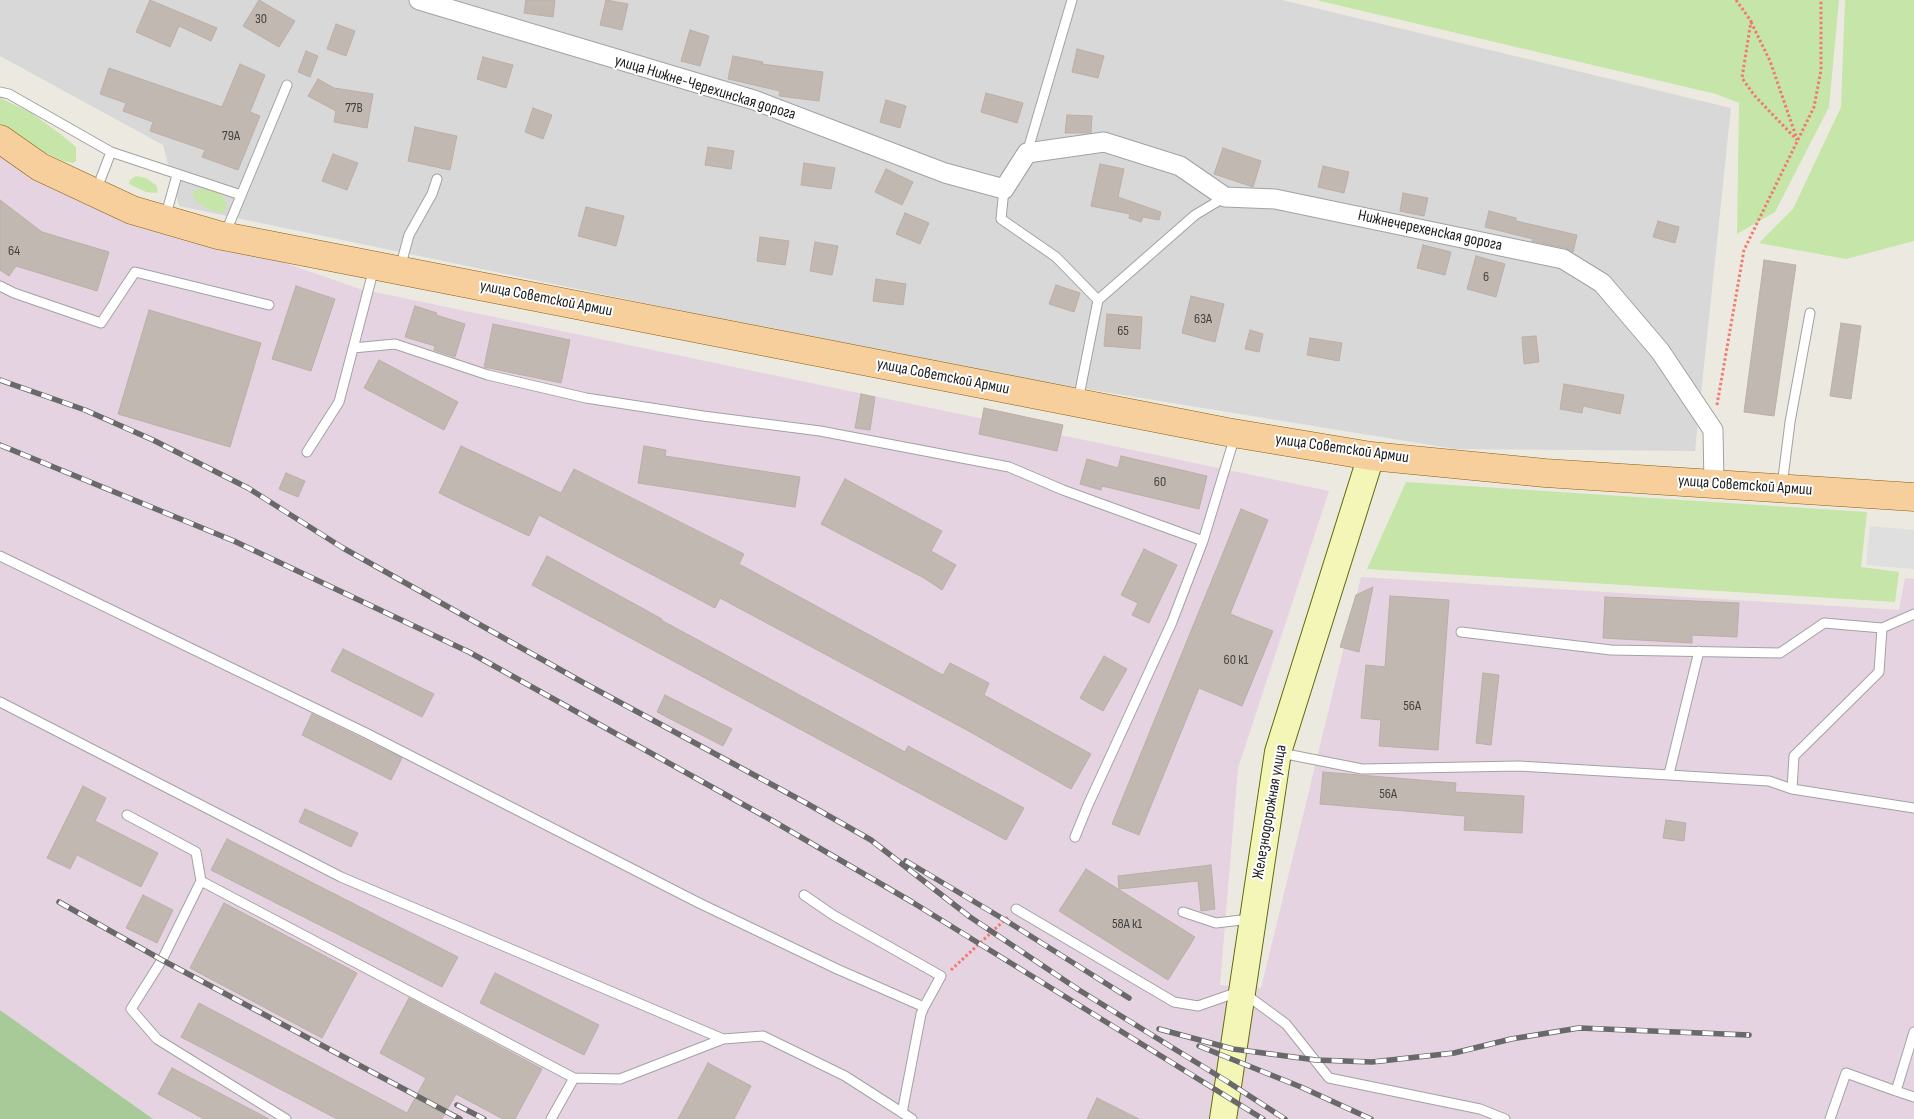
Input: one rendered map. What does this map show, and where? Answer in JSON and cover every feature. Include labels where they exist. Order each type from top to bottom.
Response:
[{"type":"main road","name":"улица Советской Армии","points":[[0,139],[40,167],[132,210],[224,236],[1078,404],[1371,456],[1545,472],[1914,497]]},
{"type":"street","name":"улица Нижне-Черехинская дорога","points":[[419,0],[754,100],[945,172],[1004,189]]},
{"type":"street","points":[[1004,189],[1027,153],[1104,142],[1180,166],[1225,197]]},
{"type":"street","name":"Нижнечерехенская дорога","points":[[1225,197],[1275,199],[1563,259],[1602,283],[1660,351],[1713,430]]},
{"type":"street","points":[[1713,430],[1714,484]]},
{"type":"street","name":"Железнодорожная улица","points":[[1223,1119],[1278,752],[1371,456]]},
{"type":"lane","points":[[1027,153],[1072,0]]},
{"type":"lane","points":[[224,236],[287,84]]},
{"type":"lane","points":[[0,92],[9,94],[111,152],[241,195]]},
{"type":"lane","points":[[95,193],[111,152]]},
{"type":"lane","points":[[164,220],[177,174]]},
{"type":"lane","points":[[307,452],[339,402],[353,348],[387,268],[409,236],[432,194],[437,179]]},
{"type":"lane","points":[[1004,189],[1001,219],[1056,257],[1098,300]]},
{"type":"lane","points":[[1078,404],[1098,300],[1194,215],[1225,197]]},
{"type":"lane","points":[[0,286],[14,293],[101,324],[135,272],[269,305]]},
{"type":"lane","points":[[1782,488],[1790,422],[1810,313]]},
{"type":"lane","points":[[353,348],[395,344],[488,376],[586,398],[820,431],[1009,467],[1063,490],[1203,541]]},
{"type":"lane","points":[[1075,837],[1172,622],[1203,541],[1236,433]]},
{"type":"lane","points":[[0,556],[366,732],[698,903],[837,969],[924,1007]]},
{"type":"lane","points":[[1461,632],[1611,650],[1780,653],[1824,623],[1882,628],[1914,614]]},
{"type":"lane","points":[[1792,789],[1794,756],[1879,672],[1882,628]]},
{"type":"lane","points":[[1670,774],[1699,651]]},
{"type":"lane","points":[[0,702],[340,877],[723,1039]]},
{"type":"lane","points":[[1278,752],[1362,769],[1518,766],[1769,781],[1792,789],[1914,808]]},
{"type":"lane","points":[[127,815],[196,852],[201,881],[162,960],[132,1009],[157,1039],[286,1119]]},
{"type":"lane","points":[[201,881],[574,1078],[620,1080],[723,1039],[763,1036],[845,1076],[912,1119]]},
{"type":"lane","points":[[804,895],[833,915],[942,976],[921,1014],[902,1113]]},
{"type":"lane","points":[[1016,909],[1174,1002],[1198,1006],[1241,992],[1286,1024],[1329,1078],[1480,1109],[1505,1119]]},
{"type":"lane","points":[[1183,912],[1216,922],[1252,919]]},
{"type":"lane","points":[[1896,1091],[1914,1032]]},
{"type":"lane","points":[[1830,1119],[1846,1073],[1914,1097]]},
{"type":"lane","points":[[551,1119],[574,1078]]},
{"type":"path","points":[[1736,0],[1750,21],[1770,61],[1797,140]]},
{"type":"path","points":[[1713,430],[1744,250],[1814,107],[1821,70],[1821,0]]},
{"type":"path","points":[[1750,21],[1742,78],[1754,95],[1797,140]]},
{"type":"path","points":[[942,976],[1016,909]]},
{"type":"shaded area","points":[[0,0],[1282,0],[1731,108],[1695,451],[1455,449],[957,368],[179,206],[163,145],[0,56]]},
{"type":"shaded area","points":[[0,150],[32,175],[360,289],[1329,491],[1238,768],[1220,985],[1261,988],[1361,577],[1899,610],[1905,578],[1914,579],[1914,1119],[153,1119],[0,1010]]},
{"type":"shaded area","points":[[1870,526],[1914,530],[1914,569],[1866,565]]},
{"type":"green space","points":[[1316,0],[1839,0],[1829,107],[1775,212],[1737,234],[1739,103],[1716,94]]},
{"type":"green space","points":[[1845,0],[1914,0],[1914,241],[1846,259],[1759,243],[1793,209],[1841,107]]},
{"type":"green space","points":[[0,98],[30,112],[76,147],[76,161],[73,163],[63,161],[31,146],[0,124]]},
{"type":"green space","points":[[136,176],[146,178],[156,185],[158,191],[156,193],[146,192],[129,184],[130,180]]},
{"type":"green space","points":[[197,189],[209,189],[220,193],[227,207],[223,213],[198,203],[192,195]]},
{"type":"green space","points":[[1406,482],[1867,512],[1861,567],[1899,572],[1895,602],[1367,569]]},
{"type":"green space","points":[[0,1010],[153,1119],[0,1119]]},
{"type":"building","points":[[150,0],[217,28],[211,41],[179,26],[170,47],[136,32]]},
{"type":"building","points":[[259,0],[295,21],[279,47],[243,26]]},
{"type":"building","points":[[526,0],[555,0],[553,17],[524,13]]},
{"type":"building","points":[[606,0],[628,4],[622,30],[600,25]]},
{"type":"building","points":[[336,24],[355,31],[346,56],[327,49]]},
{"type":"building","points":[[690,30],[709,36],[700,66],[681,61]]},
{"type":"building","points":[[1077,49],[1104,56],[1098,78],[1072,72]]},
{"type":"building","points":[[306,51],[318,56],[310,77],[298,72]]},
{"type":"building","points":[[733,56],[763,62],[762,64],[823,72],[819,101],[779,96],[780,91],[728,79]]},
{"type":"building","points":[[483,57],[513,65],[506,88],[477,79]]},
{"type":"building","points":[[240,64],[265,75],[250,112],[260,116],[238,170],[202,157],[205,150],[150,131],[153,122],[123,111],[126,103],[100,94],[109,68],[222,107]]},
{"type":"building","points":[[318,79],[334,88],[373,94],[367,128],[334,122],[336,111],[308,96]]},
{"type":"building","points":[[986,93],[1023,103],[1017,123],[981,112]]},
{"type":"building","points":[[886,100],[906,106],[900,128],[880,122]]},
{"type":"building","points":[[533,108],[552,115],[543,139],[525,132]]},
{"type":"building","points":[[1067,115],[1092,116],[1091,133],[1065,133]]},
{"type":"building","points":[[415,127],[457,136],[450,170],[408,161]]},
{"type":"building","points":[[708,147],[734,151],[731,169],[705,165]]},
{"type":"building","points":[[1223,148],[1261,161],[1253,187],[1214,174]]},
{"type":"building","points":[[333,154],[358,163],[347,190],[322,181]]},
{"type":"building","points":[[804,163],[835,168],[831,189],[801,185]]},
{"type":"building","points":[[1100,164],[1124,169],[1118,197],[1161,212],[1159,220],[1143,217],[1141,222],[1129,218],[1130,214],[1091,206]]},
{"type":"building","points":[[1323,166],[1349,172],[1344,193],[1318,187]]},
{"type":"building","points":[[886,169],[913,182],[902,205],[875,192]]},
{"type":"building","points":[[1403,193],[1428,198],[1424,216],[1400,211]]},
{"type":"building","points":[[0,200],[42,232],[109,252],[97,291],[16,266],[9,276],[0,270]]},
{"type":"building","points":[[586,207],[624,216],[616,246],[578,236]]},
{"type":"building","points":[[1489,211],[1516,218],[1516,221],[1577,235],[1573,252],[1565,248],[1532,241],[1533,239],[1485,227]]},
{"type":"building","points":[[905,213],[929,223],[920,244],[896,234]]},
{"type":"building","points":[[1658,221],[1679,227],[1675,243],[1653,237]]},
{"type":"building","points":[[760,237],[789,241],[785,265],[757,261]]},
{"type":"building","points":[[815,242],[838,246],[832,275],[810,271]]},
{"type":"building","points":[[1423,245],[1451,252],[1445,275],[1417,268]]},
{"type":"building","points":[[1476,256],[1505,264],[1496,297],[1467,289]]},
{"type":"building","points":[[1764,260],[1796,265],[1774,416],[1744,412]]},
{"type":"building","points":[[876,279],[906,284],[903,305],[873,301]]},
{"type":"building","points":[[1056,285],[1080,293],[1074,312],[1049,304]]},
{"type":"building","points":[[296,286],[335,299],[311,371],[272,359]]},
{"type":"building","points":[[1191,296],[1224,304],[1215,342],[1182,333]]},
{"type":"building","points":[[415,306],[465,324],[455,357],[434,350],[435,346],[405,337]]},
{"type":"building","points":[[149,310],[261,343],[230,447],[118,414]]},
{"type":"building","points":[[1107,314],[1142,317],[1140,349],[1104,346]]},
{"type":"building","points":[[1841,323],[1861,326],[1851,399],[1830,396]]},
{"type":"building","points":[[493,324],[570,340],[561,383],[484,367]]},
{"type":"building","points":[[1250,330],[1263,334],[1259,352],[1245,349]]},
{"type":"building","points":[[1536,336],[1539,362],[1524,364],[1522,337]]},
{"type":"building","points":[[1310,338],[1342,343],[1339,361],[1307,355]]},
{"type":"building","points":[[379,360],[458,402],[444,430],[364,388]]},
{"type":"building","points":[[1564,384],[1624,395],[1620,414],[1583,406],[1582,413],[1560,409]]},
{"type":"building","points":[[861,394],[875,397],[870,430],[855,428]]},
{"type":"building","points":[[984,408],[1063,425],[1057,451],[979,434]]},
{"type":"building","points":[[461,446],[561,493],[574,469],[744,554],[739,564],[943,675],[950,663],[989,683],[984,695],[1091,754],[1071,789],[965,729],[720,598],[715,608],[539,515],[529,536],[439,493]]},
{"type":"building","points":[[644,446],[666,450],[665,456],[800,477],[795,507],[638,483]]},
{"type":"building","points":[[1121,456],[1207,476],[1199,509],[1102,486],[1101,490],[1080,484],[1087,459],[1118,468]]},
{"type":"building","points":[[286,473],[305,481],[298,497],[279,489]]},
{"type":"building","points":[[845,479],[942,531],[931,551],[956,565],[942,590],[924,578],[821,524]]},
{"type":"building","points":[[1241,509],[1268,520],[1230,614],[1273,631],[1242,706],[1199,688],[1139,835],[1112,824]]},
{"type":"building","points":[[1144,549],[1177,565],[1149,623],[1132,615],[1138,603],[1121,595]]},
{"type":"building","points":[[547,556],[905,752],[908,746],[1024,808],[1006,840],[532,585]]},
{"type":"building","points":[[1373,587],[1359,652],[1340,647],[1356,595]]},
{"type":"building","points":[[1390,596],[1449,600],[1438,750],[1379,746],[1381,720],[1361,718],[1366,665],[1385,667]]},
{"type":"building","points":[[1605,597],[1739,603],[1737,637],[1692,635],[1692,643],[1603,638]]},
{"type":"building","points":[[343,649],[434,694],[422,717],[331,671]]},
{"type":"building","points":[[1104,656],[1127,669],[1103,711],[1080,698]]},
{"type":"building","points":[[1483,673],[1499,675],[1491,745],[1476,743]]},
{"type":"building","points":[[665,695],[732,729],[723,746],[657,712]]},
{"type":"building","points":[[312,714],[402,758],[391,780],[302,735]]},
{"type":"building","points":[[1323,772],[1456,783],[1455,792],[1524,796],[1522,833],[1464,830],[1465,816],[1320,804]]},
{"type":"building","points":[[83,786],[106,798],[95,821],[158,853],[141,887],[77,855],[70,869],[47,858]]},
{"type":"building","points":[[305,809],[358,833],[351,847],[299,822]]},
{"type":"building","points":[[1666,820],[1686,823],[1684,841],[1663,838]]},
{"type":"building","points":[[227,839],[458,957],[442,987],[211,870]]},
{"type":"building","points":[[1211,865],[1215,909],[1201,911],[1198,881],[1119,889],[1118,876]]},
{"type":"building","points":[[1086,869],[1195,937],[1168,980],[1059,911]]},
{"type":"building","points":[[143,895],[173,910],[157,943],[126,928]]},
{"type":"building","points":[[224,903],[357,973],[322,1038],[190,968]]},
{"type":"building","points":[[495,973],[599,1025],[584,1055],[480,1003]]},
{"type":"building","points":[[409,998],[542,1069],[515,1119],[503,1119],[456,1094],[442,1119],[337,1119],[181,1037],[199,1003],[407,1113],[426,1078],[380,1053]]},
{"type":"building","points":[[708,1063],[751,1086],[734,1119],[678,1119]]},
{"type":"building","points":[[172,1068],[269,1119],[204,1119],[158,1094]]},
{"type":"building","points":[[1097,1098],[1139,1119],[1087,1119]]},
{"type":"railway","points":[[0,380],[85,410],[153,440],[248,488],[343,548],[584,683],[871,840],[970,917],[1079,990],[1285,1119]]},
{"type":"railway","points":[[0,445],[234,541],[469,652],[773,821],[912,902],[1263,1119]]},
{"type":"railway","points":[[906,861],[1005,920],[1129,998]]},
{"type":"railway","points":[[59,902],[162,960],[460,1119]]},
{"type":"railway","points":[[1159,1029],[1233,1049],[1316,1060],[1372,1062],[1454,1053],[1511,1039],[1579,1028],[1749,1035]]},
{"type":"railway","points":[[1199,1046],[1301,1087],[1371,1119]]},
{"type":"railway","points":[[457,1105],[484,1119]]}]
